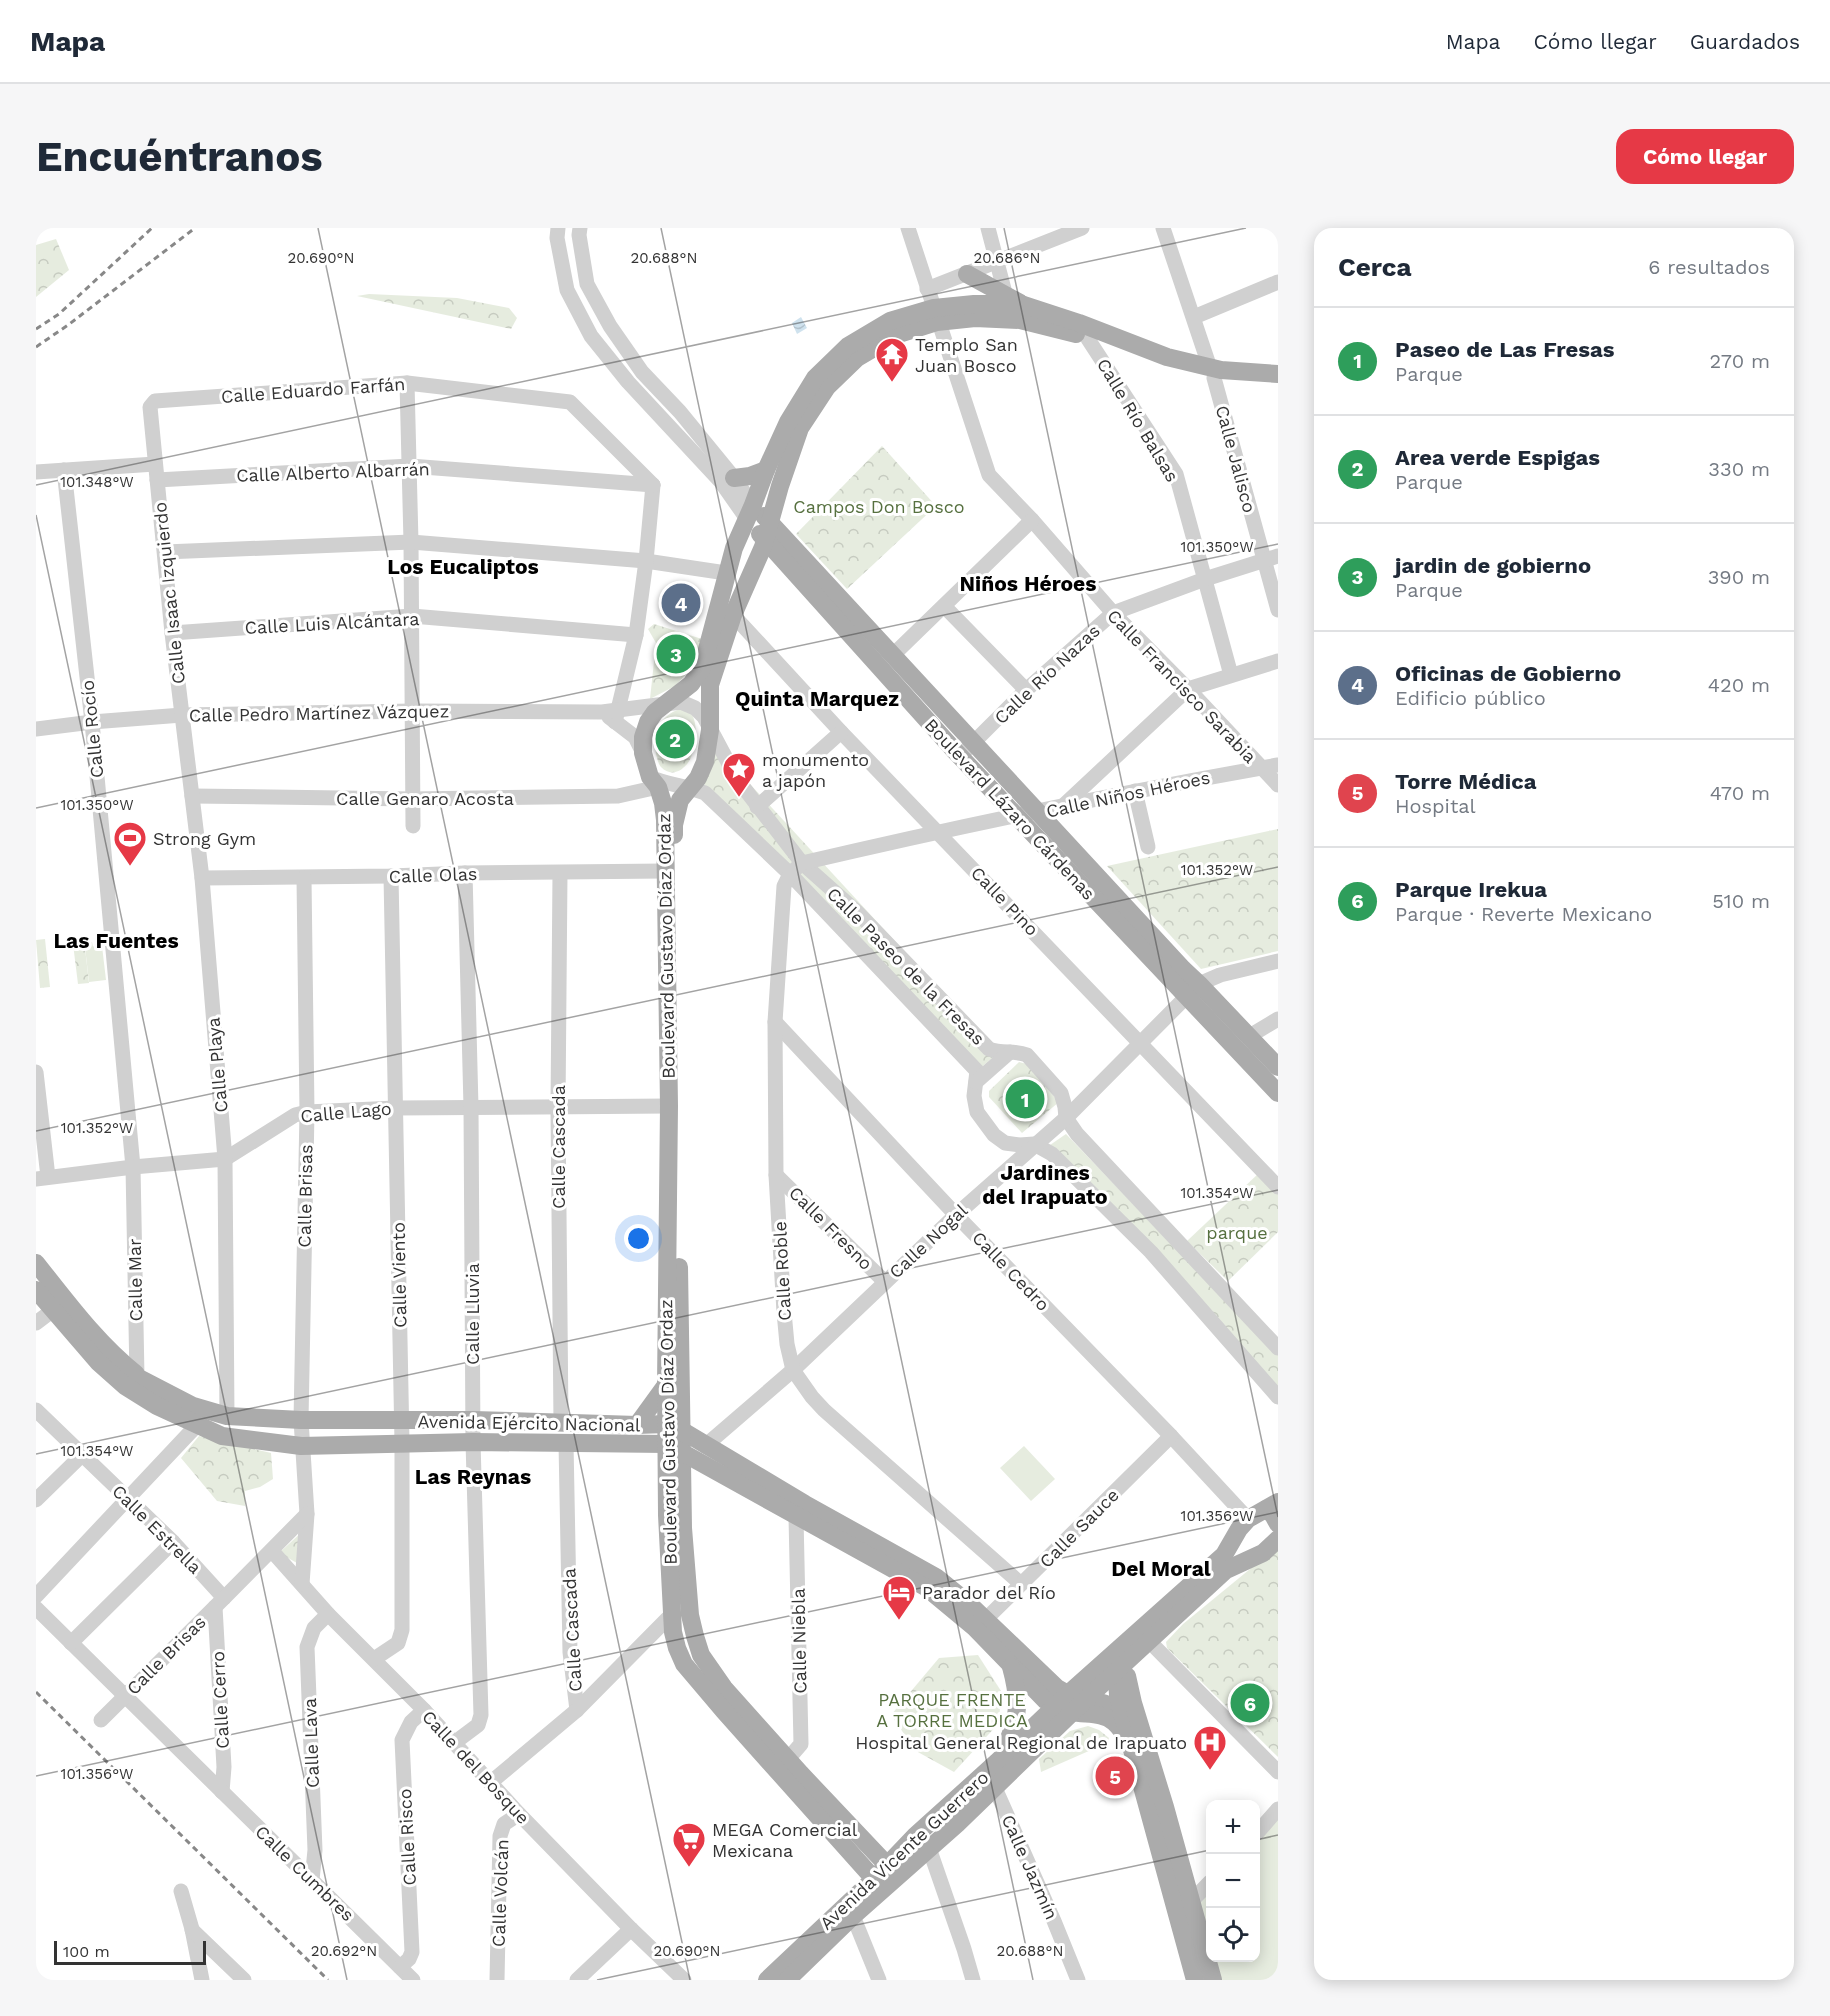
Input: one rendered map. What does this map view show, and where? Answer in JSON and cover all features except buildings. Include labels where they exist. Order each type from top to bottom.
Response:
[{"type":"main road","points":[[966,274],[1005,293],[1021,304]]},
{"type":"main road","name":"Boulevard Gustavo Díaz Ordaz","points":[[674,1427],[666,1385],[669,1106],[666,820],[643,753],[644,737],[648,722],[655,712],[690,684],[702,668],[734,548],[788,422],[815,378],[848,345],[890,321],[935,315],[974,303],[1021,304],[1079,323],[1212,373],[1278,374]]},
{"type":"main road","name":"Boulevard Gustavo Díaz Ordaz","points":[[874,1879],[684,1664],[677,1648],[671,1615],[667,1515],[674,1448],[674,825],[680,800],[698,778],[705,762],[710,730],[710,686],[733,615],[767,531],[800,428],[827,387],[857,358],[896,335],[935,315],[1020,320],[1073,333],[1166,366],[1278,383]]},
{"type":"main road","points":[[734,478],[750,476],[766,470]]},
{"type":"main road","name":"Boulevard Lázaro Cárdenas","points":[[750,512],[960,756],[1193,991],[1278,1093]]},
{"type":"main road","name":"Boulevard Lázaro Cárdenas","points":[[767,531],[892,656],[1039,812],[1183,969],[1193,991],[1248,1036],[1278,1067]]},
{"type":"main road","name":"Avenida Ejército Nacional","points":[[36,1263],[59,1305]]},
{"type":"main road","name":"Avenida Ejército Nacional","points":[[36,1290],[59,1305],[136,1374],[133,1383]]},
{"type":"main road","name":"Avenida Ejército Nacional","points":[[133,1383],[193,1406],[227,1416],[301,1420],[561,1422],[674,1427]]},
{"type":"main road","name":"Avenida Ejército Nacional","points":[[133,1383],[157,1406],[222,1436],[301,1446],[473,1442],[674,1448],[927,1588],[974,1627],[1045,1700],[1070,1704]]},
{"type":"main road","points":[[637,1425],[666,1385]]},
{"type":"main road","points":[[674,1427],[805,1504],[936,1576],[986,1619],[1057,1688],[1070,1704],[1108,1718],[1139,1744]]},
{"type":"main road","name":"Boulevard Gustavo Díaz Ordaz","points":[[674,1448],[690,1616],[701,1655],[724,1688],[887,1865]]},
{"type":"main road","points":[[1272,1506],[1273,1515],[1278,1524]]},
{"type":"main road","name":"Avenida Vicente Guerrero","points":[[787,1980],[874,1879],[915,1836],[997,1762],[1120,1662],[1224,1555],[1248,1519],[1272,1506]]},
{"type":"main road","points":[[1234,1537],[1251,1559]]},
{"type":"main road","name":"Avenida Vicente Guerrero","points":[[1120,1662],[1150,1642],[1226,1570],[1270,1548],[1278,1539]]},
{"type":"main road","points":[[1120,1662],[1118,1695],[1123,1717]]},
{"type":"main road","points":[[1120,1662],[1129,1687],[1139,1744],[1195,1980]]},
{"type":"main road","points":[[997,1762],[1014,1731],[1017,1712],[1018,1691],[1010,1665]]},
{"type":"main road","points":[[1070,1704],[1100,1702],[1114,1708],[1123,1717],[1139,1744],[1192,1902],[1213,1980]]},
{"type":"main road","name":"Avenida Vicente Guerrero","points":[[767,1980],[801,1963],[957,1824],[995,1788],[1070,1704]]},
{"type":"main road","points":[[761,1980],[801,1963]]},
{"type":"street","points":[[558,228],[567,290],[591,336],[628,382],[750,512]]},
{"type":"street","points":[[580,228],[579,235],[587,284],[610,326],[642,372],[680,412],[734,478],[750,512]]},
{"type":"street","name":"Calle Francisco Sarabia","points":[[908,228],[989,475],[1032,520],[1113,614],[1188,688],[1278,785]]},
{"type":"street","points":[[988,228],[1005,293]]},
{"type":"street","points":[[927,289],[1082,228]]},
{"type":"street","name":"Calle Jalisco","points":[[1163,228],[1271,558],[1278,610]]},
{"type":"street","points":[[1194,317],[1278,282]]},
{"type":"street","name":"Calle Río Balsas","points":[[1088,339],[1176,474],[1231,675]]},
{"type":"street","points":[[407,383],[412,616],[412,826]]},
{"type":"street","name":"Calle Eduardo Farfán","points":[[155,401],[407,383],[570,402],[653,485]]},
{"type":"street","name":"Calle Isaac Izquierdo","points":[[155,401],[150,407],[182,715]]},
{"type":"street","points":[[36,472],[155,464]]},
{"type":"street","name":"Calle Alberto Albarrán","points":[[157,480],[410,466],[653,485]]},
{"type":"street","name":"Calle Rocío","points":[[64,470],[92,722],[133,1167]]},
{"type":"street","points":[[643,753],[635,738],[617,716],[636,635],[653,485]]},
{"type":"street","points":[[892,656],[1032,520]]},
{"type":"street","points":[[165,552],[411,543],[646,561],[726,573]]},
{"type":"street","name":"Calle Río Nazas","points":[[960,756],[1026,690],[1113,614],[1205,579],[1271,558]]},
{"type":"street","points":[[944,606],[1026,690]]},
{"type":"street","name":"Calle Pino","points":[[733,615],[841,732],[1278,1187]]},
{"type":"street","name":"Calle Luis Alcántara","points":[[172,633],[412,616],[636,635]]},
{"type":"street","points":[[1064,806],[1188,688],[1278,661]]},
{"type":"street","name":"Calle Paseo de la Fresas","points":[[666,705],[681,702],[695,708],[704,717],[736,779],[802,863],[856,911],[989,1049],[998,1053],[1019,1052],[1027,1055],[1061,1093],[1066,1118],[1077,1134],[1278,1348]]},
{"type":"street","name":"Calle Pedro Martínez Vázquez","points":[[36,729],[182,715],[413,711],[602,712],[617,716],[666,705]]},
{"type":"street","name":"Calle Playa","points":[[182,715],[201,878],[225,1160],[227,1416]]},
{"type":"street","points":[[757,807],[841,732]]},
{"type":"street","name":"Calle Niños Héroes","points":[[802,863],[938,831],[1278,765]]},
{"type":"street","name":"Calle Paseo de la Fresas","points":[[654,782],[690,787],[705,793],[715,801],[790,874],[977,1071],[974,1096],[977,1112],[994,1135],[1005,1143],[1034,1144]]},
{"type":"street","name":"Calle Genaro Acosta","points":[[192,796],[412,799],[618,796],[654,782]]},
{"type":"street","points":[[1135,791],[1148,847]]},
{"type":"street","points":[[790,874],[802,863]]},
{"type":"street","name":"Calle Olas","points":[[201,878],[665,872]]},
{"type":"street","name":"Calle Lluvia","points":[[454,1743],[478,1725],[481,1715],[473,1442],[471,1107],[465,873]]},
{"type":"street","name":"Calle Cascada","points":[[560,873],[558,1107],[561,1422]]},
{"type":"street","name":"Calle Roble","points":[[790,874],[784,886],[775,1022],[776,1174],[786,1334],[792,1370],[824,1410],[1021,1584]]},
{"type":"street","name":"Calle Viento","points":[[374,1659],[399,1643],[402,1630],[402,1420],[391,876]]},
{"type":"street","name":"Calle Brisas","points":[[302,1584],[307,1514],[301,1446],[307,1112],[304,878]]},
{"type":"street","points":[[1193,991],[1220,975],[1278,961]]},
{"type":"street","name":"Calle Nogal","points":[[705,1446],[792,1370],[1034,1144],[1066,1118],[1193,991]]},
{"type":"street","points":[[1248,1036],[1278,1019]]},
{"type":"street","name":"Calle Cedro","points":[[775,1022],[956,1215],[1171,1436],[1248,1519]]},
{"type":"street","points":[[976,1082],[1010,1052]]},
{"type":"street","points":[[36,1072],[42,1178]]},
{"type":"street","name":"Calle Lago","points":[[42,1178],[133,1167],[225,1160],[295,1115],[307,1112],[396,1108],[669,1106]]},
{"type":"street","points":[[1034,1144],[1052,1154],[1151,1252],[1278,1396]]},
{"type":"street","name":"Calle Mar","points":[[133,1167],[133,1383]]},
{"type":"street","name":"Calle Fresno","points":[[776,1174],[885,1282]]},
{"type":"street","points":[[36,1323],[59,1305]]},
{"type":"street","name":"Calle Estrella","points":[[36,1410],[173,1542],[220,1603]]},
{"type":"street","points":[[36,1596],[197,1425]]},
{"type":"street","name":"Calle Sauce","points":[[986,1619],[1171,1436]]},
{"type":"street","name":"Calle Cascada","points":[[566,1443],[570,1652],[577,1710]]},
{"type":"street","points":[[36,1500],[82,1455]]},
{"type":"street","name":"Calle Brisas","points":[[101,1719],[307,1514]]},
{"type":"street","name":"Calle Niebla","points":[[788,1759],[801,1744],[796,1517]]},
{"type":"street","points":[[71,1643],[173,1542]]},
{"type":"street","name":"Calle del Bosque","points":[[272,1551],[328,1614],[424,1710],[519,1814],[684,1980]]},
{"type":"street","name":"Calle Cerro","points":[[220,1603],[224,1767],[222,1792]]},
{"type":"street","name":"Calle Cumbres","points":[[36,1608],[413,1980]]},
{"type":"street","name":"Calle Lava","points":[[312,1880],[315,1850],[307,1647],[314,1628],[328,1614]]},
{"type":"street","points":[[490,1783],[577,1710],[671,1615]]},
{"type":"street","points":[[1150,1642],[1278,1772]]},
{"type":"street","name":"Calle Risco","points":[[400,1967],[409,1959],[412,1952],[402,1740],[411,1722],[424,1710]]},
{"type":"street","name":"Calle Jazmín","points":[[995,1788],[1078,1980]]},
{"type":"street","points":[[1260,1829],[1278,1809]]},
{"type":"street","name":"Calle Volcán","points":[[497,1980],[500,1836],[504,1824],[519,1814]]},
{"type":"street","points":[[929,1848],[973,1980]]},
{"type":"street","points":[[1178,1915],[1206,1886]]},
{"type":"street","points":[[181,1891],[192,1929],[201,1980]]},
{"type":"street","points":[[853,1916],[879,1980]]},
{"type":"street","points":[[192,1929],[244,1980]]},
{"type":"street","points":[[577,1980],[631,1929]]},
{"type":"green space","points":[[56,239],[69,270],[36,297],[36,245]]},
{"type":"green space","points":[[369,294],[457,298],[509,308],[517,318],[511,329],[357,296]]},
{"type":"green space","name":"Campos Don Bosco","points":[[882,446],[936,506],[847,589],[796,534]]},
{"type":"green space","points":[[654,624],[702,639],[692,668],[675,686],[650,699],[656,643],[648,629]]},
{"type":"green space","points":[[680,709],[692,714],[696,729],[695,739],[688,763],[680,770],[670,772],[659,764],[656,754],[657,732],[667,716]]},
{"type":"green space","points":[[714,745],[998,1053],[977,1071],[703,783]]},
{"type":"green space","points":[[1278,829],[1278,951],[1201,969],[1107,866]]},
{"type":"green space","points":[[45,939],[50,987],[40,988],[36,940]]},
{"type":"green space","points":[[92,942],[93,947],[85,948],[89,983],[78,984],[73,944]]},
{"type":"green space","points":[[102,946],[106,980],[89,982],[85,947]]},
{"type":"green space","points":[[1019,1062],[1027,1064],[1059,1102],[1022,1133],[989,1097],[989,1091]]},
{"type":"green space","points":[[1066,1134],[1278,1355],[1278,1390],[1050,1145]]},
{"type":"green space","name":"parque","points":[[1259,1173],[1278,1193],[1278,1232],[1228,1281],[1187,1241]]},
{"type":"green space","points":[[199,1436],[271,1453],[273,1479],[260,1487],[245,1491],[245,1506],[217,1501],[181,1458]]},
{"type":"green space","points":[[1024,1446],[1055,1479],[1031,1501],[1000,1468]]},
{"type":"green space","points":[[303,1531],[297,1563],[279,1553]]},
{"type":"green space","points":[[1278,1546],[1278,1757],[1167,1648],[1166,1642],[1183,1624]]},
{"type":"green space","name":"PARQUE FRENTE A TORRE MEDICA","points":[[978,1655],[1001,1691],[999,1723],[954,1772],[916,1751],[891,1715],[939,1658]]},
{"type":"green space","points":[[1088,1726],[1099,1730],[1109,1738],[1107,1743],[1041,1772],[1039,1759],[1070,1731]]},
{"type":"green space","points":[[1278,1819],[1278,1980],[1220,1980],[1214,1962],[1260,1962],[1260,1839]]},
{"type":"green space","points":[[1206,1896],[1206,1933],[1198,1905]]},
{"type":"water","points":[[801,317],[807,328],[797,334],[792,323]]},
{"type":"water","points":[[676,730],[680,737],[679,748],[674,753],[669,748],[670,737]]},
{"type":"railway","points":[[36,329],[59,314],[152,228]]},
{"type":"railway","points":[[36,347],[195,228]]},
{"type":"railway","points":[[36,1692],[328,1980]]},
{"type":"place","name":"Templo San Juan Bosco","points":[[892,383]]},
{"type":"place","name":"Oficinas de Gobierno","points":[[681,603]]},
{"type":"place","name":"jardin de gobierno","points":[[676,654]]},
{"type":"place","name":"Area verde Espigas","points":[[675,739]]},
{"type":"place","name":"monumento a japón","points":[[739,798]]},
{"type":"place","name":"Strong Gym","points":[[130,867]]},
{"type":"place","name":"Paseo de Las Fresas","points":[[1025,1099]]},
{"type":"place","name":"Parador del Río","points":[[899,1621]]},
{"type":"place","name":"Parque Irekua","points":[[1250,1703]]},
{"type":"place","name":"Hospital General Regional de Irapuato","points":[[1210,1771]]},
{"type":"place","name":"Torre Médica","points":[[1115,1776]]},
{"type":"place","name":"MEGA Comercial Mexicana","points":[[689,1868]]},
{"type":"district","name":"Los Eucaliptos","points":[[463,566]]},
{"type":"district","name":"Niños Héroes","points":[[1028,583]]},
{"type":"district","name":"Quinta Marquez","points":[[817,698]]},
{"type":"district","name":"Las Fuentes","points":[[116,940]]},
{"type":"district","name":"Jardines del Irapuato","points":[[1045,1184]]},
{"type":"district","name":"Las Reynas","points":[[473,1476]]},
{"type":"district","name":"Del Moral","points":[[1161,1568]]}]
